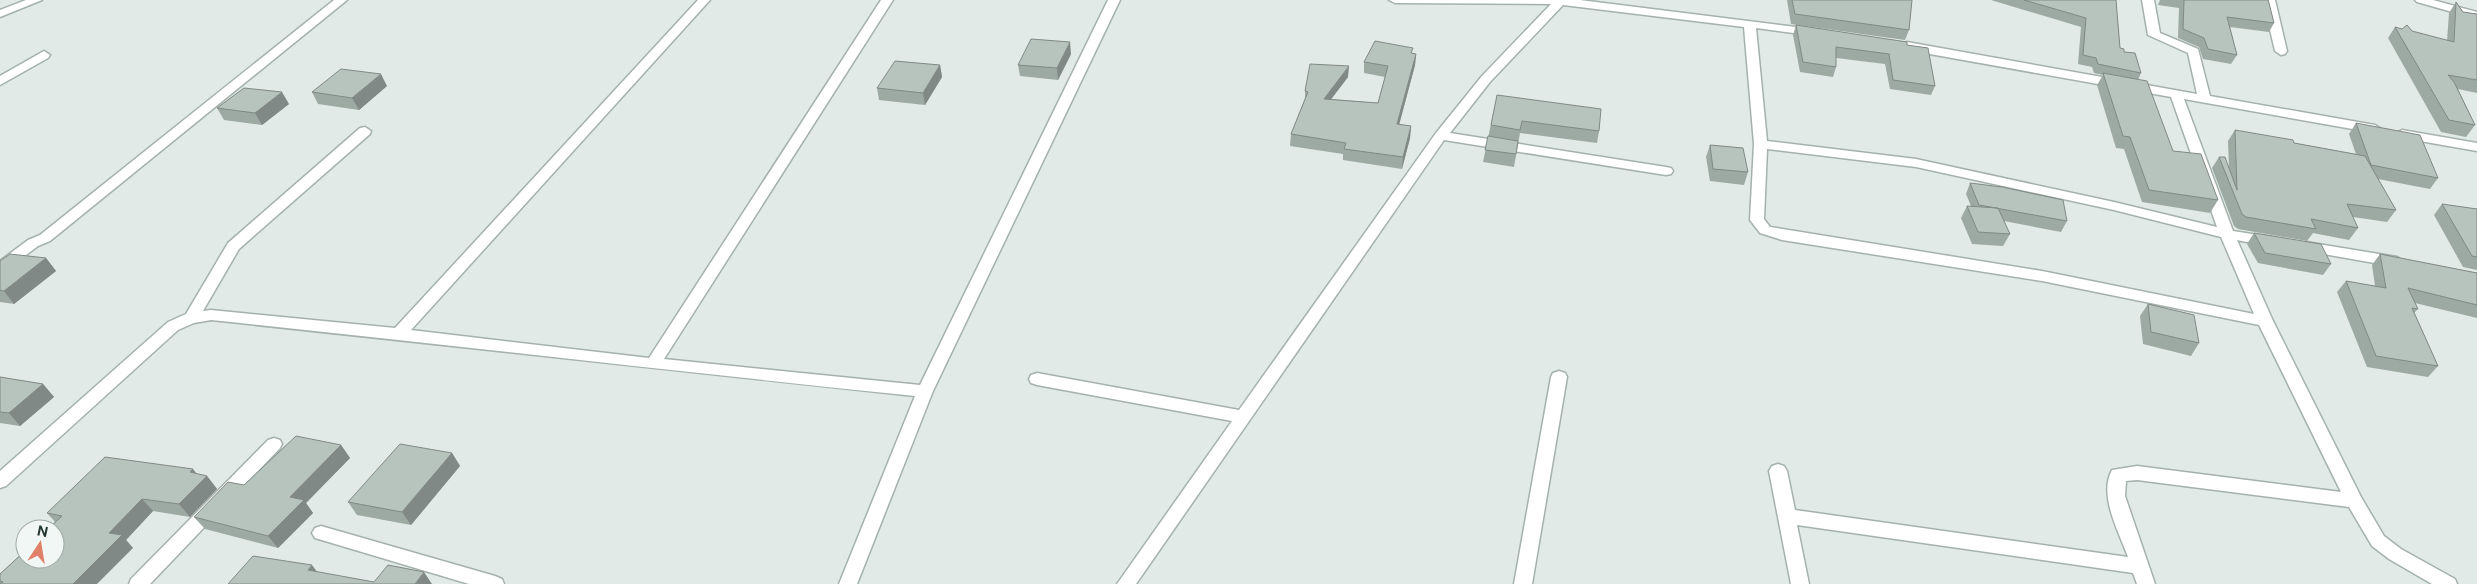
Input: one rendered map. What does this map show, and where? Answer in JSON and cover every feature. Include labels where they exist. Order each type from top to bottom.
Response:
[{"type":"street","points":[[0,14],[36,0]]},
{"type":"street","points":[[0,268],[33,243],[45,238],[342,0]]},
{"type":"street","points":[[399,334],[704,0]]},
{"type":"street","points":[[653,364],[887,0]]},
{"type":"street","points":[[848,584],[925,391],[1114,0]]},
{"type":"street","points":[[1395,0],[1560,1],[1750,23],[1825,34]]},
{"type":"street","points":[[2148,0],[2154,35],[2194,52],[2205,100]]},
{"type":"street","points":[[2269,0],[2281,51]]},
{"type":"street","points":[[2421,0],[2477,16]]},
{"type":"street","points":[[1126,584],[1441,136],[1486,79],[1560,1]]},
{"type":"street","points":[[1750,23],[1761,144],[1757,220],[1765,230],[1782,236],[2042,276],[2264,321]]},
{"type":"street","points":[[1892,44],[1968,55],[2205,100],[2477,147]]},
{"type":"street","points":[[0,81],[44,55]]},
{"type":"street","points":[[2176,94],[2227,234],[2264,321],[2354,501],[2378,541],[2395,554],[2448,584]]},
{"type":"street","points":[[191,318],[233,246],[365,131]]},
{"type":"street","points":[[1441,136],[1666,171]]},
{"type":"street","points":[[1761,144],[1916,163],[2114,206],[2227,234],[2410,264]]},
{"type":"street","points":[[0,481],[173,326],[191,318],[211,315],[399,334],[653,364],[925,391]]},
{"type":"street","points":[[1522,584],[1559,376]]},
{"type":"street","points":[[1037,379],[1243,416]]},
{"type":"street","points":[[138,584],[274,444]]},
{"type":"street","points":[[1778,470],[1785,516],[1800,584]]},
{"type":"street","points":[[2146,584],[2116,496],[2118,475],[2137,472],[2354,501]]},
{"type":"street","points":[[1785,516],[2140,566]]},
{"type":"street","points":[[321,533],[495,584]]},
{"type":"building","points":[[1792,0],[1912,0],[1909,30],[1795,14]]},
{"type":"building","points":[[2024,0],[2116,0],[2120,48],[2124,49],[2124,52],[2135,53],[2141,73],[2098,64],[2096,58],[2083,55],[2086,18]]},
{"type":"building","points":[[2184,0],[2268,0],[2274,23],[2227,17],[2237,55],[2208,49],[2204,38],[2183,29]]},
{"type":"building","points":[[2456,2],[2463,12],[2477,14],[2477,80],[2448,75],[2454,82],[2475,125],[2449,120],[2395,27],[2402,29],[2407,25],[2412,31],[2454,42]]},
{"type":"building","points":[[1796,25],[1907,42],[1907,45],[1928,48],[1935,86],[1893,80],[1889,54],[1836,47],[1836,67],[1803,62]]},
{"type":"building","points":[[1031,39],[1070,42],[1057,68],[1018,65]]},
{"type":"building","points":[[1375,41],[1413,48],[1411,53],[1416,54],[1397,124],[1411,126],[1403,157],[1344,149],[1346,143],[1291,134],[1308,92],[1305,91],[1310,64],[1349,66],[1324,99],[1378,103],[1388,66],[1364,62]]},
{"type":"building","points":[[895,61],[940,65],[923,93],[877,88]]},
{"type":"building","points":[[341,69],[381,74],[352,98],[312,92]]},
{"type":"building","points":[[2103,73],[2147,81],[2173,151],[2201,154],[2218,200],[2149,190],[2130,137],[2123,136]]},
{"type":"building","points":[[244,88],[282,92],[255,113],[217,108]]},
{"type":"building","points":[[1497,95],[1601,109],[1599,131],[1522,121],[1520,130],[1491,125]]},
{"type":"building","points":[[2356,123],[2420,135],[2438,178],[2371,165]]},
{"type":"building","points":[[2235,130],[2293,140],[2294,143],[2365,156],[2396,210],[2347,204],[2358,228],[2311,219],[2316,229],[2246,217],[2242,214],[2219,157],[2225,157],[2237,190]]},
{"type":"building","points":[[1488,136],[1518,141],[1516,154],[1485,150]]},
{"type":"building","points":[[1710,145],[1743,148],[1748,172],[1713,169]]},
{"type":"building","points":[[1970,183],[2002,187],[2063,200],[2067,221],[1979,205]]},
{"type":"building","points":[[2442,204],[2477,209],[2477,257],[2472,256]]},
{"type":"building","points":[[1967,206],[1998,208],[2010,234],[1978,232]]},
{"type":"building","points":[[2254,233],[2321,244],[2331,264],[2265,253]]},
{"type":"building","points":[[10,254],[46,258],[4,291],[0,290],[0,261]]},
{"type":"building","points":[[2380,254],[2477,273],[2477,305],[2408,288],[2418,309],[2412,308],[2438,366],[2376,356],[2346,281],[2386,288]]},
{"type":"building","points":[[2148,304],[2194,315],[2199,343],[2151,332]]},
{"type":"building","points":[[0,377],[43,384],[9,413],[0,412]]},
{"type":"building","points":[[296,436],[341,445],[290,497],[304,500],[268,536],[194,517],[228,482],[244,485]]},
{"type":"building","points":[[400,444],[452,453],[402,512],[348,502]]},
{"type":"building","points":[[105,457],[193,469],[190,472],[207,476],[179,504],[142,499],[109,533],[122,535],[73,584],[0,584],[3,582],[0,581],[0,574],[15,560],[15,569],[65,569],[65,519],[59,519],[62,516],[47,513]]},
{"type":"building","points":[[253,556],[312,565],[308,570],[374,582],[388,565],[424,572],[415,584],[228,584]]}]
